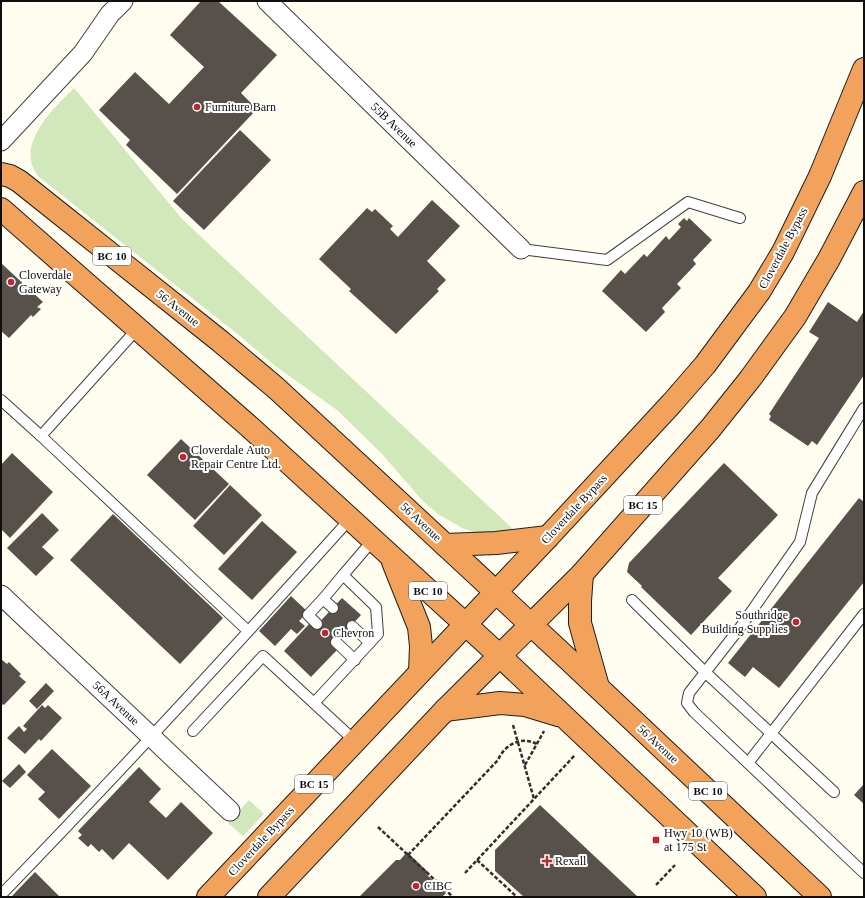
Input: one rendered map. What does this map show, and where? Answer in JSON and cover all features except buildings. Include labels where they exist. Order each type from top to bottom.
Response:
[{"type":"highway","name":"Cloverdale Bypass","points":[[208,897],[548,537],[672,403],[705,365],[759,292],[783,252],[820,176],[864,69]]},
{"type":"highway","name":"56 Avenue","points":[[1,174],[10,176],[19,181],[232,351],[276,388],[599,688],[820,897]]},
{"type":"highway","name":"BC 15","points":[[269,897],[445,710],[582,574],[710,428],[750,379],[795,317],[829,259],[862,196]]},
{"type":"highway","name":"BC 10","points":[[1,209],[252,429],[374,540],[500,656],[561,716],[755,897]]},
{"type":"highway","points":[[445,545],[496,543],[548,537]]},
{"type":"highway","points":[[391,556],[419,627],[420,672]]},
{"type":"highway","points":[[582,574],[580,623],[599,688]]},
{"type":"highway","points":[[445,710],[500,703],[525,705],[561,716]]},
{"type":"street","points":[[1,141],[83,53],[110,14],[123,1]]},
{"type":"street","name":"55B Avenue","points":[[267,1],[521,248]]},
{"type":"street","name":"56A Avenue","points":[[1,595],[230,810]]},
{"type":"lane","points":[[521,248],[607,260],[688,202],[740,218]]},
{"type":"lane","points":[[41,436],[138,328]]},
{"type":"lane","points":[[1,400],[248,631]]},
{"type":"lane","points":[[864,408],[812,493],[800,542],[739,629],[689,693],[688,703],[694,712],[864,873]]},
{"type":"lane","points":[[1,895],[54,841],[350,519]]},
{"type":"lane","points":[[317,624],[308,615],[374,540]]},
{"type":"lane","points":[[314,703],[378,634],[376,607],[343,575]]},
{"type":"lane","points":[[323,599],[333,608]]},
{"type":"lane","points":[[632,600],[705,672],[834,792]]},
{"type":"lane","points":[[748,763],[864,614]]},
{"type":"lane","points":[[352,626],[370,643]]},
{"type":"lane","points":[[336,642],[355,660]]},
{"type":"lane","points":[[193,731],[263,656],[355,741]]},
{"type":"path","points":[[512,720],[534,799]]},
{"type":"path","points":[[524,766],[545,731]]},
{"type":"path","points":[[408,855],[498,760],[508,746],[527,740],[537,744]]},
{"type":"path","points":[[465,872],[478,860],[575,755]]},
{"type":"path","points":[[378,827],[453,897]]},
{"type":"path","points":[[478,860],[517,897]]},
{"type":"path","points":[[656,885],[675,865]]},
{"type":"green space","points":[[74,88],[182,219],[513,529],[505,532],[474,532],[462,528],[438,514],[423,501],[381,453],[337,410],[274,365],[240,336],[39,177],[32,165],[31,153],[33,141],[47,117]]},
{"type":"green space","points":[[249,800],[264,814],[243,836],[228,823]]},
{"type":"place","name":"Furniture Barn","points":[[197,107]]},
{"type":"place","name":"Cloverdale Gateway","points":[[11,282]]},
{"type":"place","name":"Cloverdale Auto Repair Centre Ltd.","points":[[183,457]]},
{"type":"place","name":"Southridge Building Supplies","points":[[796,622]]},
{"type":"place","name":"Chevron","points":[[325,633]]},
{"type":"place","name":"Hwy 10 (WB) at 175 St","points":[[656,840]]},
{"type":"place","name":"Rexall","points":[[547,861]]},
{"type":"place","name":"CIBC","points":[[416,886]]}]
